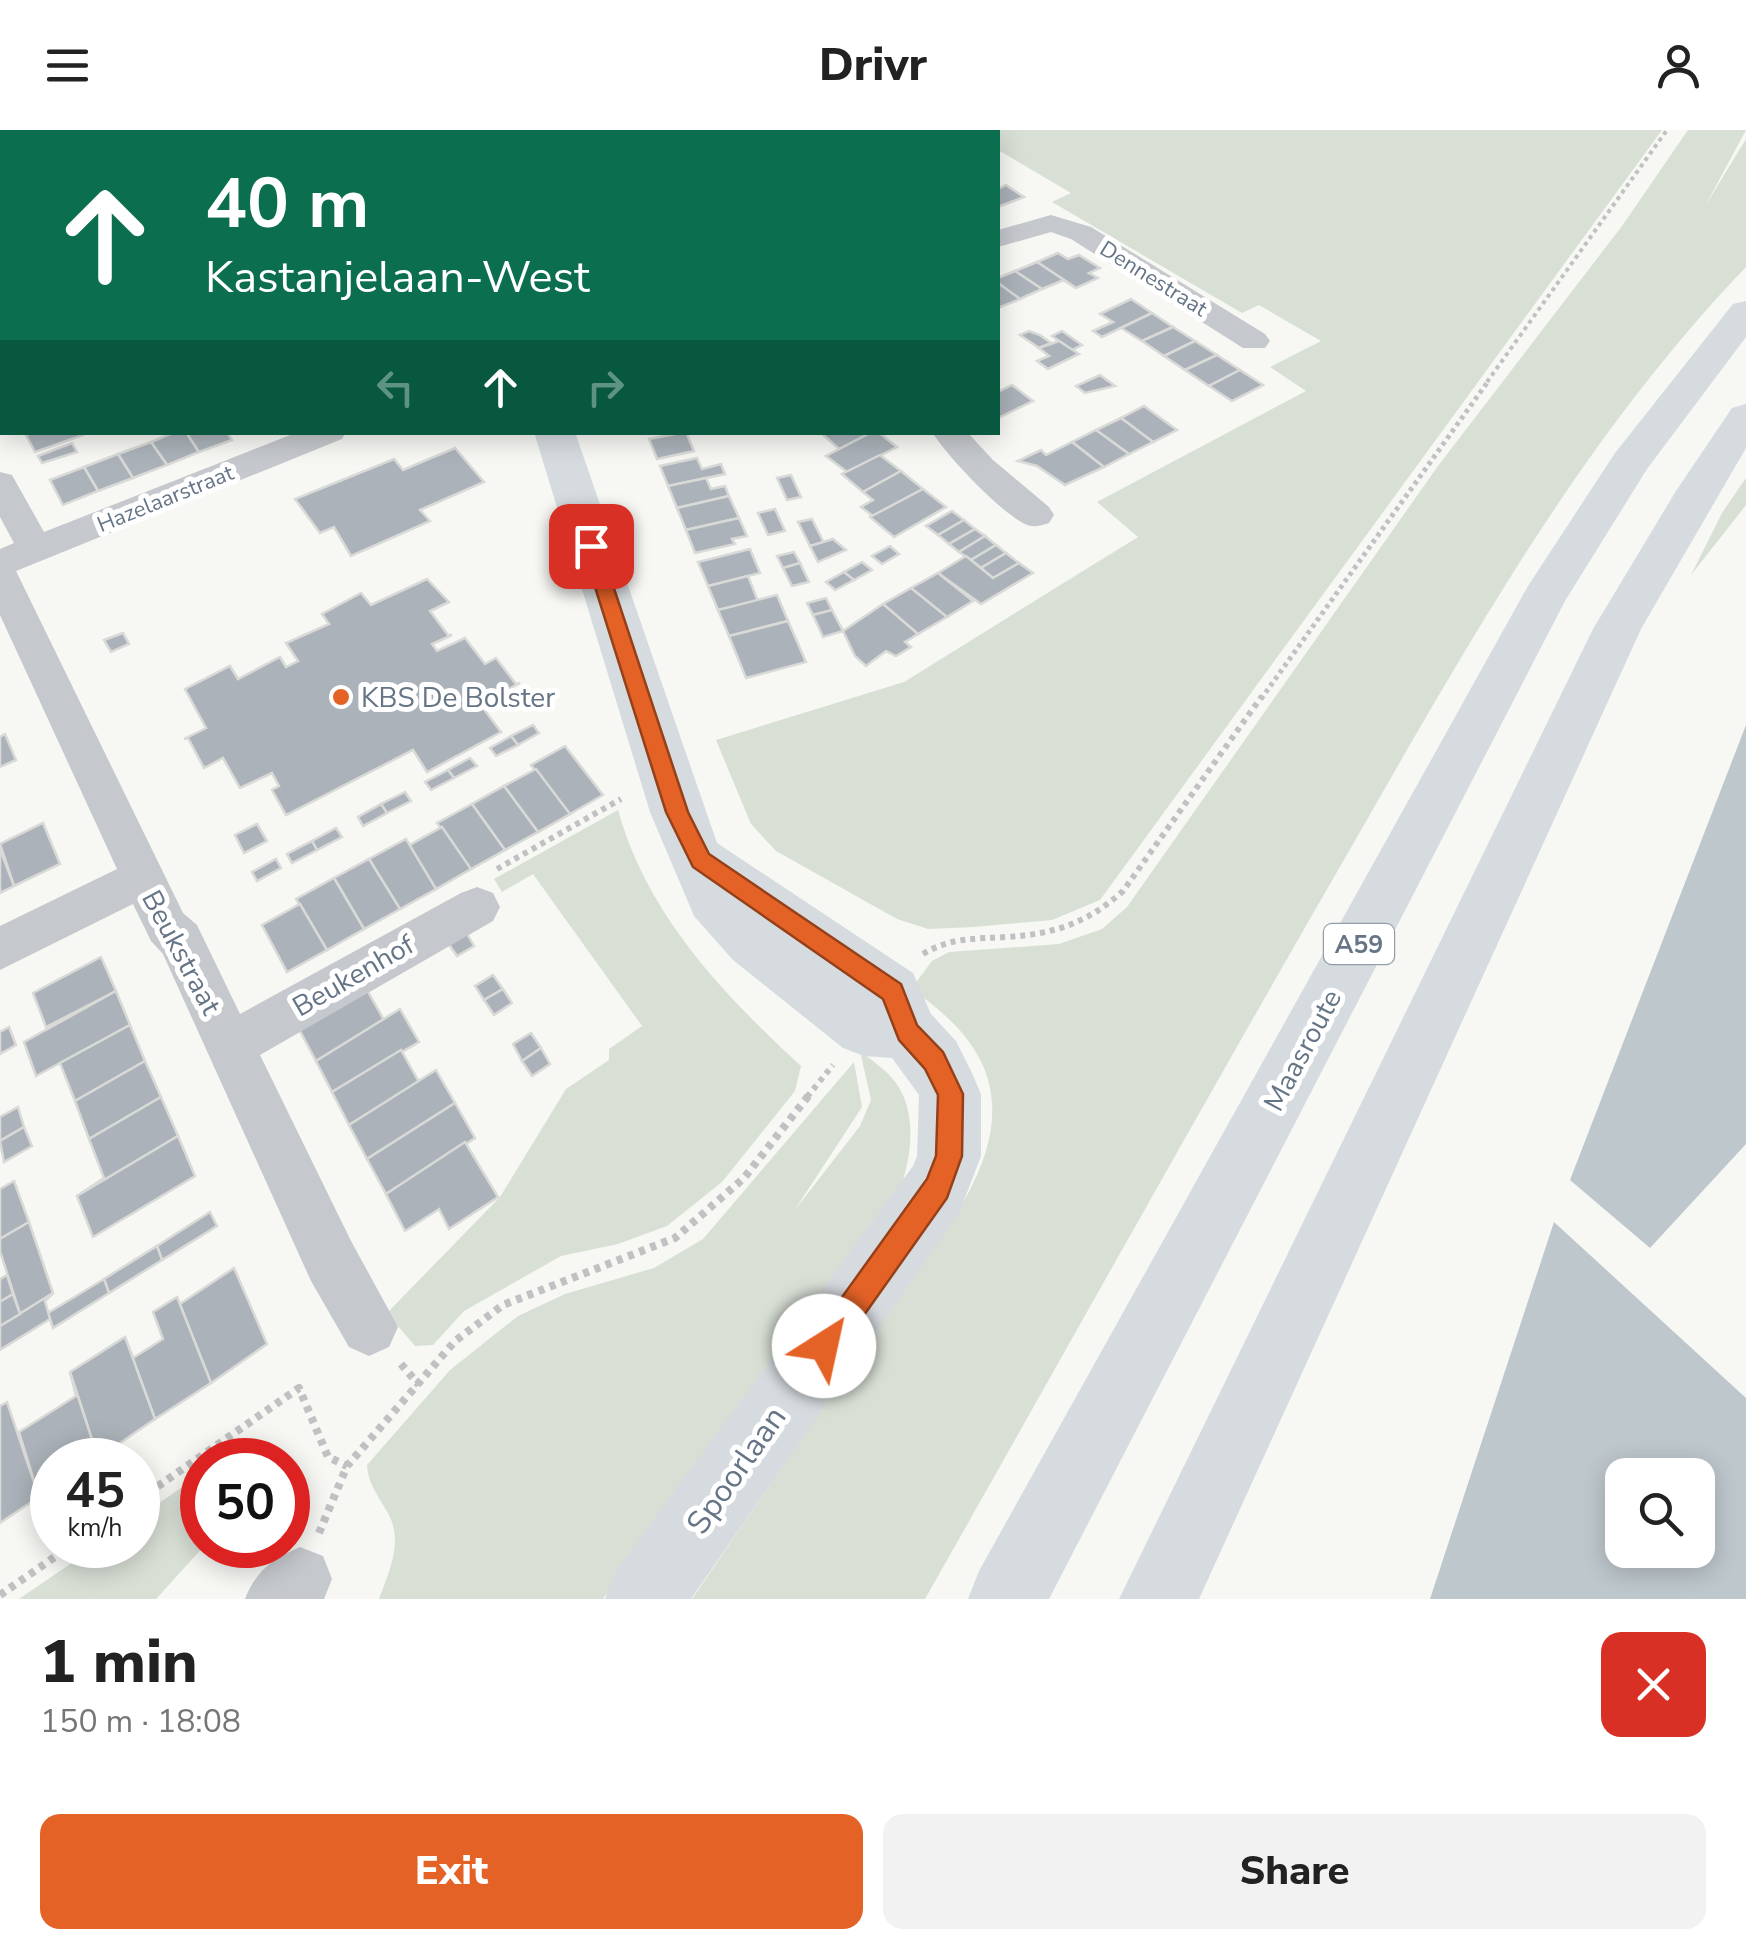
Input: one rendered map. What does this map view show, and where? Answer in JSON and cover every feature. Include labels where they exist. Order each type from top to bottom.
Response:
[{"type":"main road","name":"Maasroute","points":[[1007,1599],[1544,598],[1630,462],[1746,312]]},
{"type":"main road","points":[[1158,1599],[1618,629],[1746,417]]},
{"type":"main road","name":"Spoorlaan","points":[[555,435],[677,812],[701,860],[714,898],[753,942],[888,1017],[934,1060],[950,1094],[949,1156],[937,1188],[644,1599]]},
{"type":"street","name":"Dennestraat","points":[[1000,238],[1050,223],[1081,233],[1254,341]]},
{"type":"street","name":"Hazelaarstraat","points":[[0,563],[18,562],[323,435]]},
{"type":"street","points":[[951,435],[981,468],[1036,515]]},
{"type":"street","name":"Beukstraat","points":[[0,483],[18,562],[143,877],[168,927],[180,940],[332,1261],[369,1327]]},
{"type":"street","points":[[0,950],[143,877]]},
{"type":"street","name":"Beukenhof","points":[[230,1046],[477,907]]},
{"type":"path","points":[[288,1589],[347,1466],[455,1341],[502,1305],[674,1238],[744,1178],[888,1017],[926,950],[941,943],[1067,929],[1101,914],[1123,891],[1667,130]]},
{"type":"path","points":[[477,907],[474,882],[627,798]]},
{"type":"path","points":[[160,1485],[300,1388],[328,1457],[347,1466]]},
{"type":"path","points":[[0,1595],[39,1568]]},
{"type":"shaded area","points":[[1000,130],[1662,130],[1100,900],[1052,920],[928,929],[897,919],[776,851],[751,824],[716,740],[904,682],[1138,537],[1097,502],[1306,391],[1270,367],[1321,341],[1259,305],[1242,313],[1052,202],[1071,193],[1000,151]]},
{"type":"shaded area","points":[[1688,130],[1746,130],[1704,208],[1746,139],[1746,267],[1630,404],[1577,476],[1480,626],[925,1599],[692,1599],[964,1201],[980,1168],[989,1138],[989,1083],[963,1034],[911,989],[932,961],[949,952],[1059,944],[1102,929],[1127,907],[1438,466],[1622,226]]},
{"type":"shaded area","points":[[1746,478],[1746,505],[1691,575],[1722,513]]},
{"type":"shaded area","points":[[1746,725],[1746,1144],[1650,1248],[1570,1180]]},
{"type":"shaded area","points":[[618,810],[631,848],[668,918],[716,981],[801,1066],[795,1091],[722,1182],[667,1226],[618,1244],[561,1256],[464,1311],[433,1345],[415,1346],[387,1313],[500,1197],[566,1089],[609,1060],[609,1049],[642,1026],[533,874],[502,892],[494,879]]},
{"type":"shaded area","points":[[860,1051],[891,1077],[906,1103],[910,1148],[899,1192],[603,1599],[379,1599],[393,1557],[395,1536],[367,1465],[450,1370],[518,1316],[565,1294],[654,1268],[703,1239],[854,1062],[862,1107],[794,1211],[860,1126],[871,1100]]},
{"type":"shaded area","points":[[1554,1222],[1746,1398],[1746,1599],[1430,1599]]},
{"type":"shaded area","points":[[180,1488],[180,1568],[184,1568],[156,1599],[19,1599],[64,1568],[160,1568],[160,1503]]},
{"type":"building","points":[[1006,185],[1024,197],[1000,206],[1000,188]]},
{"type":"building","points":[[1058,253],[1068,259],[1079,255],[1100,268],[1089,273],[1098,278],[1076,288],[1037,262]]},
{"type":"building","points":[[1037,262],[1064,280],[1042,289],[1015,271]]},
{"type":"building","points":[[1015,271],[1042,289],[1020,299],[1000,284],[1000,277]]},
{"type":"building","points":[[1000,284],[1020,299],[1000,307]]},
{"type":"building","points":[[1131,299],[1152,313],[1102,337],[1093,331],[1113,322],[1100,314]]},
{"type":"building","points":[[1152,313],[1173,327],[1142,341],[1121,328]]},
{"type":"building","points":[[1173,327],[1195,341],[1164,356],[1142,341]]},
{"type":"building","points":[[1029,331],[1051,343],[1039,348],[1020,335]]},
{"type":"building","points":[[1062,331],[1082,345],[1072,350],[1052,336]]},
{"type":"building","points":[[1059,341],[1079,354],[1048,369],[1037,361],[1049,356],[1039,348]]},
{"type":"building","points":[[1195,341],[1217,355],[1185,370],[1164,356]]},
{"type":"building","points":[[1217,355],[1240,370],[1209,386],[1185,370]]},
{"type":"building","points":[[1240,370],[1263,385],[1232,401],[1209,386]]},
{"type":"building","points":[[1100,375],[1115,386],[1085,393],[1076,386]]},
{"type":"building","points":[[1012,385],[1033,401],[1000,417],[1000,391]]},
{"type":"building","points":[[1144,406],[1177,430],[1153,442],[1121,418]]},
{"type":"building","points":[[1121,418],[1153,442],[1129,454],[1096,430]]},
{"type":"building","points":[[1096,430],[1129,454],[1104,467],[1072,442]]},
{"type":"building","points":[[26,435],[83,435],[35,452]]},
{"type":"building","points":[[168,435],[188,435],[199,452],[167,465],[151,442]]},
{"type":"building","points":[[188,435],[229,435],[232,440],[199,452]]},
{"type":"building","points":[[687,435],[694,451],[657,459],[649,439]]},
{"type":"building","points":[[823,435],[866,435],[839,449]]},
{"type":"building","points":[[866,435],[882,435],[897,447],[847,472],[826,456]]},
{"type":"building","points":[[151,442],[167,465],[133,478],[118,454]]},
{"type":"building","points":[[1072,442],[1104,467],[1065,485],[1037,466],[1018,461],[1041,450],[1046,455]]},
{"type":"building","points":[[72,443],[77,452],[42,463],[38,456]]},
{"type":"building","points":[[455,448],[484,482],[420,510],[430,521],[351,556],[334,527],[320,533],[295,499],[394,459],[403,470]]},
{"type":"building","points":[[118,454],[133,478],[98,491],[84,467]]},
{"type":"building","points":[[880,455],[901,471],[863,492],[842,474]]},
{"type":"building","points":[[697,458],[702,469],[721,464],[725,474],[668,486],[660,466]]},
{"type":"building","points":[[84,467],[98,491],[63,505],[50,480]]},
{"type":"building","points":[[901,471],[923,489],[873,516],[861,507],[873,500],[863,492]]},
{"type":"building","points":[[791,475],[801,497],[787,500],[777,478]]},
{"type":"building","points":[[706,478],[711,489],[725,486],[729,496],[677,508],[668,486]]},
{"type":"building","points":[[923,489],[946,507],[894,537],[870,517]]},
{"type":"building","points":[[729,496],[739,518],[686,530],[677,508]]},
{"type":"building","points":[[775,509],[785,531],[768,535],[758,513]]},
{"type":"building","points":[[952,511],[964,520],[938,535],[926,526]]},
{"type":"building","points":[[739,518],[747,536],[732,539],[735,544],[695,553],[686,530]]},
{"type":"building","points":[[812,519],[824,543],[810,546],[798,522]]},
{"type":"building","points":[[964,520],[975,529],[949,544],[938,535]]},
{"type":"building","points":[[975,529],[985,536],[959,552],[949,544]]},
{"type":"building","points":[[985,536],[996,545],[971,560],[959,552]]},
{"type":"building","points":[[833,539],[846,550],[818,562],[810,546]]},
{"type":"building","points":[[996,545],[1006,553],[981,568],[971,560]]},
{"type":"building","points":[[890,546],[899,554],[882,564],[872,556]]},
{"type":"building","points":[[750,549],[760,573],[708,586],[698,562]]},
{"type":"building","points":[[794,552],[800,563],[783,568],[777,556]]},
{"type":"building","points":[[1006,553],[1019,563],[993,578],[981,568]]},
{"type":"building","points":[[966,556],[993,578],[1019,563],[1033,573],[981,604],[938,573]]},
{"type":"building","points":[[862,562],[872,570],[854,580],[844,572]]},
{"type":"building","points":[[800,563],[809,582],[792,586],[783,568]]},
{"type":"building","points":[[844,572],[854,580],[835,590],[826,582]]},
{"type":"building","points":[[938,573],[973,601],[947,617],[911,588]]},
{"type":"building","points":[[748,576],[758,601],[718,610],[708,586]]},
{"type":"building","name":"KBS De Bolster","points":[[427,579],[449,602],[430,611],[452,635],[432,644],[437,651],[465,638],[485,664],[496,658],[516,684],[520,683],[480,704],[501,732],[427,772],[413,750],[286,815],[272,790],[279,786],[272,773],[240,788],[223,758],[204,768],[188,738],[184,739],[206,728],[185,689],[230,666],[238,679],[280,657],[286,667],[298,661],[286,643],[329,624],[322,614],[361,593],[371,605]]},
{"type":"building","points":[[911,588],[947,617],[918,634],[883,604]]},
{"type":"building","points":[[777,595],[788,621],[729,636],[718,610]]},
{"type":"building","points":[[826,598],[832,610],[813,615],[807,603]]},
{"type":"building","points":[[883,604],[918,634],[905,642],[911,647],[896,656],[886,651],[866,666],[855,656],[843,631]]},
{"type":"building","points":[[832,610],[843,631],[823,637],[813,615]]},
{"type":"building","points":[[788,621],[806,662],[746,678],[729,636]]},
{"type":"building","points":[[123,633],[129,644],[111,652],[104,640]]},
{"type":"building","points":[[533,725],[539,733],[518,745],[511,736]]},
{"type":"building","points":[[5,734],[16,760],[0,767],[0,737]]},
{"type":"building","points":[[511,736],[518,745],[496,756],[490,748]]},
{"type":"building","points":[[565,746],[603,795],[570,814],[531,765]]},
{"type":"building","points":[[470,758],[477,766],[454,778],[448,770]]},
{"type":"building","points":[[536,769],[570,814],[538,832],[504,786]]},
{"type":"building","points":[[448,770],[454,778],[431,790],[425,782]]},
{"type":"building","points":[[504,786],[538,832],[505,850],[472,804]]},
{"type":"building","points":[[405,792],[411,801],[387,813],[381,804]]},
{"type":"building","points":[[381,804],[387,813],[363,826],[358,817]]},
{"type":"building","points":[[472,804],[505,850],[471,869],[437,823]]},
{"type":"building","points":[[43,823],[60,864],[14,886],[0,844]]},
{"type":"building","points":[[257,824],[267,841],[244,853],[235,835]]},
{"type":"building","points":[[442,827],[471,869],[436,889],[408,846]]},
{"type":"building","points":[[336,828],[342,837],[317,850],[312,841]]},
{"type":"building","points":[[406,839],[436,889],[400,909],[369,859]]},
{"type":"building","points":[[312,841],[317,850],[292,863],[287,854]]},
{"type":"building","points":[[0,849],[14,886],[0,893]]},
{"type":"building","points":[[276,859],[281,868],[257,881],[252,872]]},
{"type":"building","points":[[369,859],[400,909],[364,929],[334,878]]},
{"type":"building","points":[[334,878],[364,929],[327,950],[296,899]]},
{"type":"building","points":[[300,904],[327,950],[287,972],[262,925]]},
{"type":"building","points":[[466,932],[474,946],[457,956],[448,943]]},
{"type":"building","points":[[101,957],[116,991],[46,1027],[33,993]]},
{"type":"building","points":[[493,975],[503,989],[484,1000],[475,986]]},
{"type":"building","points":[[503,989],[512,1003],[494,1015],[484,1000]]},
{"type":"building","points":[[367,990],[384,1020],[316,1061],[299,1029]]},
{"type":"building","points":[[116,991],[130,1025],[36,1076],[24,1042]]},
{"type":"building","points":[[400,1009],[419,1042],[332,1092],[316,1061]]},
{"type":"building","points":[[130,1025],[145,1061],[75,1101],[60,1063]]},
{"type":"building","points":[[9,1027],[16,1045],[0,1054],[0,1032]]},
{"type":"building","points":[[531,1033],[541,1048],[522,1061],[513,1044]]},
{"type":"building","points":[[541,1048],[550,1064],[532,1076],[522,1061]]},
{"type":"building","points":[[401,1050],[419,1082],[349,1125],[332,1092]]},
{"type":"building","points":[[145,1061],[161,1097],[89,1139],[75,1101]]},
{"type":"building","points":[[436,1070],[455,1103],[367,1159],[349,1125]]},
{"type":"building","points":[[161,1097],[178,1136],[77,1196],[104,1178],[89,1139]]},
{"type":"building","points":[[455,1103],[475,1138],[386,1194],[367,1159]]},
{"type":"building","points":[[18,1107],[24,1127],[0,1141],[0,1117]]},
{"type":"building","points":[[24,1127],[32,1146],[4,1162],[0,1141]]},
{"type":"building","points":[[178,1136],[195,1176],[93,1237],[77,1196]]},
{"type":"building","points":[[465,1142],[498,1197],[449,1229],[439,1209],[405,1231],[386,1194]]},
{"type":"building","points":[[14,1181],[29,1222],[0,1239],[0,1189]]},
{"type":"building","points":[[210,1212],[217,1226],[162,1260],[157,1246]]},
{"type":"building","points":[[29,1222],[53,1293],[20,1314],[0,1251],[0,1239]]},
{"type":"building","points":[[157,1246],[162,1260],[109,1293],[104,1279]]},
{"type":"building","points":[[234,1268],[267,1344],[211,1383],[177,1297],[180,1304]]},
{"type":"building","points":[[7,1275],[13,1294],[0,1302],[0,1279]]},
{"type":"building","points":[[104,1279],[109,1293],[53,1328],[48,1313]]},
{"type":"building","points":[[53,1293],[45,1301],[50,1319],[0,1350],[0,1326]]},
{"type":"building","points":[[13,1294],[20,1314],[0,1326],[0,1302]]},
{"type":"building","points":[[177,1297],[211,1383],[155,1419],[125,1337],[133,1358],[163,1339],[153,1312]]},
{"type":"building","points":[[125,1337],[155,1419],[127,1438],[91,1438],[70,1372]]},
{"type":"building","points":[[70,1372],[91,1438],[30,1438],[30,1468],[19,1432],[76,1396]]},
{"type":"building","points":[[7,1402],[30,1470],[30,1503],[0,1523],[0,1406]]},
{"type":"place","name":"KBS De Bolster","points":[[341,697]]},
{"type":"route","points":[[591,546],[677,812],[701,860],[892,992],[908,1032],[934,1060],[950,1094],[949,1156],[937,1188],[824,1346]]}]
